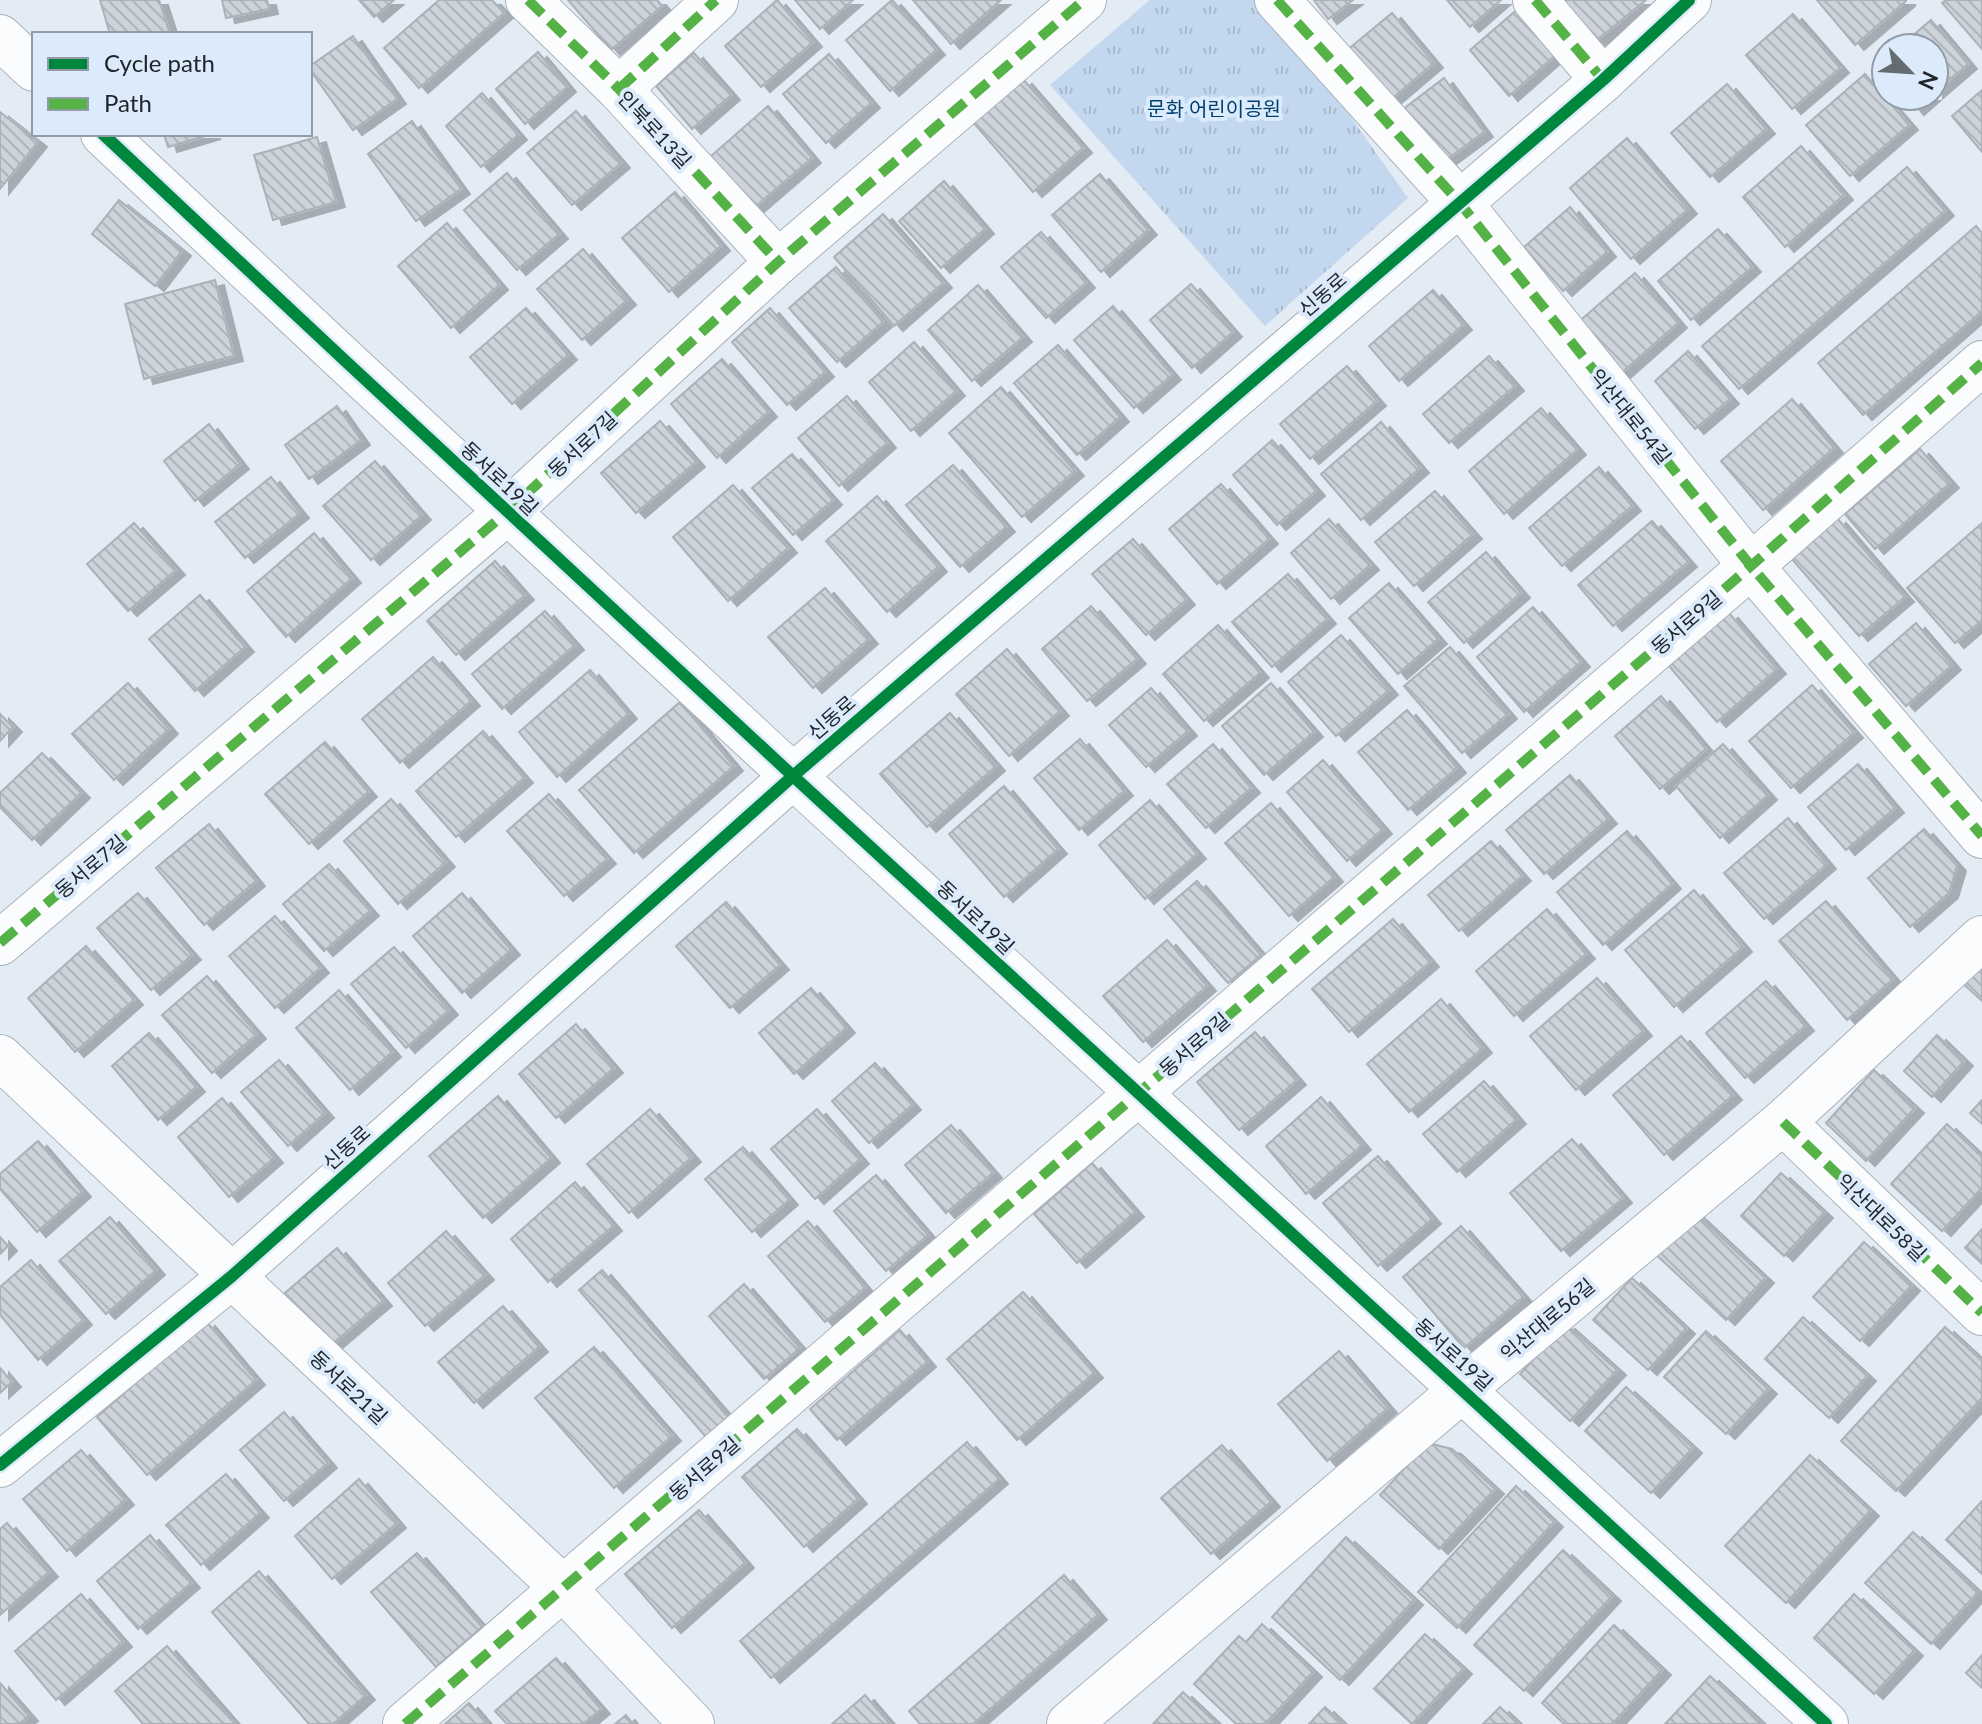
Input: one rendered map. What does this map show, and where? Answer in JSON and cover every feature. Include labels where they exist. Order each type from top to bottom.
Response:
[{"type":"street","points":[[619,89],[716,0]]},
{"type":"street","name":"동서로7길","points":[[0,943],[507,512],[778,262],[1084,0]]},
{"type":"street","name":"익산대로54길","points":[[1277,0],[1459,202],[1751,566],[1982,836]]},
{"type":"street","points":[[1535,0],[1603,80]]},
{"type":"street","name":"신동로","points":[[0,1465],[232,1276],[793,776],[1603,80],[1689,0]]},
{"type":"street","name":"인북로13길","points":[[533,2],[619,89],[778,262]]},
{"type":"street","points":[[0,37],[32,67]]},
{"type":"street","name":"동서로19길","points":[[105,136],[793,776],[1826,1724]]},
{"type":"street","name":"동서로9길","points":[[405,1724],[1751,566],[1982,363]]},
{"type":"street","name":"익산대로56길","points":[[1069,1724],[1783,1122],[1982,938]]},
{"type":"street","name":"동서로21길","points":[[0,1057],[564,1589],[692,1724]]},
{"type":"street","name":"익산대로58길","points":[[1783,1122],[1982,1313]]},
{"type":"green space","name":"문화 어린이공원","points":[[1150,0],[1268,0],[1408,198],[1265,326],[1050,85]]},
{"type":"building","points":[[100,0],[159,0],[169,32],[109,32]]},
{"type":"building","points":[[222,0],[267,0],[269,9],[226,18]]},
{"type":"building","points":[[359,0],[394,0],[374,17]]},
{"type":"building","points":[[439,0],[492,0],[504,13],[419,88],[384,48]]},
{"type":"building","points":[[568,0],[657,0],[662,6],[611,50]]},
{"type":"building","points":[[777,0],[813,42],[761,87],[725,46]]},
{"type":"building","points":[[795,0],[853,0],[820,29]]},
{"type":"building","points":[[892,0],[936,50],[890,91],[846,40]]},
{"type":"building","points":[[913,0],[1001,0],[951,44]]},
{"type":"building","points":[[1314,0],[1353,0],[1328,19]]},
{"type":"building","points":[[1447,0],[1501,0],[1470,27]]},
{"type":"building","points":[[1557,0],[1646,0],[1592,44]]},
{"type":"building","points":[[1817,0],[1906,0],[1906,1],[1855,45]]},
{"type":"building","points":[[1946,0],[1982,0],[1982,49],[1942,3]]},
{"type":"building","points":[[1520,7],[1559,52],[1509,96],[1470,50]]},
{"type":"building","points":[[1392,13],[1434,63],[1389,101],[1346,51]]},
{"type":"building","points":[[1793,14],[1840,68],[1792,109],[1746,55]]},
{"type":"building","points":[[1931,20],[1941,32],[1917,32]]},
{"type":"building","points":[[353,36],[397,99],[353,130],[312,73],[312,65]]},
{"type":"building","points":[[1950,43],[1968,64],[1950,79]]},
{"type":"building","points":[[538,52],[567,87],[525,124],[496,89]]},
{"type":"building","points":[[694,53],[731,95],[692,129],[656,86]]},
{"type":"building","points":[[829,54],[871,103],[826,143],[783,94]]},
{"type":"building","points":[[1865,74],[1870,80],[1870,112],[1898,112],[1909,125],[1850,176],[1806,125]]},
{"type":"building","points":[[1444,78],[1484,132],[1438,166],[1398,113]]},
{"type":"building","points":[[1023,79],[1083,148],[1033,192],[973,122]]},
{"type":"building","points":[[1727,84],[1766,129],[1710,177],[1671,133]]},
{"type":"building","points":[[1982,90],[1982,152],[1952,116]]},
{"type":"building","points":[[482,93],[518,135],[481,167],[446,126]]},
{"type":"building","points":[[768,106],[812,158],[755,207],[711,156]]},
{"type":"building","points":[[576,111],[621,163],[572,205],[527,153]]},
{"type":"building","points":[[0,112],[38,142],[0,189]]},
{"type":"building","points":[[412,121],[461,189],[416,221],[368,154]]},
{"type":"building","points":[[165,136],[205,136],[168,147]]},
{"type":"building","points":[[317,137],[336,202],[273,220],[254,155]]},
{"type":"building","points":[[1627,138],[1688,209],[1631,259],[1570,188]]},
{"type":"building","points":[[1801,146],[1844,195],[1785,247],[1743,197]]},
{"type":"building","points":[[1907,167],[1945,211],[1739,389],[1702,346]]},
{"type":"building","points":[[507,173],[559,234],[517,270],[464,210]]},
{"type":"building","points":[[1100,174],[1148,230],[1101,272],[1052,215]]},
{"type":"building","points":[[944,181],[985,229],[941,268],[899,221]]},
{"type":"building","points":[[675,192],[721,246],[669,292],[622,238]]},
{"type":"building","points":[[119,200],[182,251],[155,286],[92,234]]},
{"type":"building","points":[[1570,207],[1607,252],[1563,291],[1524,247]]},
{"type":"building","points":[[883,214],[943,283],[894,326],[834,257]]},
{"type":"building","points":[[447,223],[499,285],[451,328],[398,266]]},
{"type":"building","points":[[1976,226],[1982,233],[1982,311],[1863,415],[1818,363]]},
{"type":"building","points":[[1718,229],[1752,267],[1691,320],[1658,281]]},
{"type":"building","points":[[1041,232],[1086,283],[1046,318],[1001,267]]},
{"type":"building","points":[[583,249],[627,300],[582,340],[537,289]]},
{"type":"building","points":[[836,267],[883,322],[837,362],[789,308]]},
{"type":"building","points":[[1635,273],[1678,323],[1619,375],[1576,324]]},
{"type":"building","points":[[215,280],[234,356],[144,379],[125,304]]},
{"type":"building","points":[[1191,284],[1233,332],[1192,368],[1150,320]]},
{"type":"building","points":[[978,285],[1023,337],[972,381],[928,330]]},
{"type":"building","points":[[1433,290],[1463,325],[1399,381],[1369,346]]},
{"type":"building","points":[[1113,306],[1172,375],[1134,408],[1074,340]]},
{"type":"building","points":[[526,308],[568,355],[512,404],[470,357]]},
{"type":"building","points":[[770,308],[825,372],[787,405],[732,342]]},
{"type":"building","points":[[914,342],[956,391],[911,431],[869,382]]},
{"type":"building","points":[[1058,345],[1120,417],[1077,455],[1014,383]]},
{"type":"building","points":[[1688,351],[1730,399],[1695,429],[1655,381]]},
{"type":"building","points":[[1489,356],[1515,386],[1449,443],[1423,414]]},
{"type":"building","points":[[722,359],[768,412],[717,458],[671,404]]},
{"type":"building","points":[[1347,366],[1377,401],[1310,459],[1280,424]]},
{"type":"building","points":[[1001,387],[1075,471],[1022,517],[949,433]]},
{"type":"building","points":[[847,396],[887,443],[839,486],[798,438]]},
{"type":"building","points":[[1792,399],[1834,448],[1763,510],[1721,461]]},
{"type":"building","points":[[337,406],[361,440],[309,479],[285,445]]},
{"type":"building","points":[[1541,408],[1577,450],[1504,514],[1469,471]]},
{"type":"building","points":[[660,421],[696,462],[636,513],[601,473]]},
{"type":"building","points":[[1381,422],[1420,468],[1361,520],[1321,474]]},
{"type":"building","points":[[209,424],[240,464],[195,501],[164,461]]},
{"type":"building","points":[[1272,440],[1316,491],[1277,525],[1233,475]]},
{"type":"building","points":[[1920,449],[1950,483],[1875,549],[1845,514]]},
{"type":"building","points":[[792,454],[833,500],[793,535],[752,488]]},
{"type":"building","points":[[375,461],[422,515],[371,560],[323,506]]},
{"type":"building","points":[[953,465],[1006,527],[960,567],[906,505]]},
{"type":"building","points":[[1599,467],[1632,506],[1562,566],[1529,528]]},
{"type":"building","points":[[271,477],[300,513],[245,558],[215,522]]},
{"type":"building","points":[[1221,484],[1269,539],[1217,584],[1169,529]]},
{"type":"building","points":[[733,485],[788,548],[728,601],[673,537]]},
{"type":"building","points":[[1435,491],[1473,534],[1414,586],[1375,542]]},
{"type":"building","points":[[877,496],[938,567],[887,612],[826,541]]},
{"type":"building","points":[[1837,518],[1905,597],[1859,636],[1791,558]]},
{"type":"building","points":[[1329,519],[1370,565],[1331,599],[1291,553]]},
{"type":"building","points":[[1652,521],[1688,562],[1613,626],[1578,585]]},
{"type":"building","points":[[134,523],[176,570],[128,611],[87,564]]},
{"type":"building","points":[[1982,523],[1982,620],[1955,643],[1907,588]]},
{"type":"building","points":[[314,533],[352,578],[286,637],[247,591]]},
{"type":"building","points":[[1133,539],[1186,600],[1146,635],[1092,574]]},
{"type":"building","points":[[1486,552],[1521,593],[1464,643],[1428,602]]},
{"type":"building","points":[[495,561],[525,595],[456,655],[427,621]]},
{"type":"building","points":[[1288,574],[1327,619],[1272,667],[1232,622]]},
{"type":"building","points":[[1389,583],[1438,639],[1398,674],[1349,618]]},
{"type":"building","points":[[825,588],[869,639],[813,688],[768,637]]},
{"type":"building","points":[[200,595],[245,647],[195,691],[149,639]]},
{"type":"building","points":[[1091,606],[1137,659],[1087,701],[1042,649]]},
{"type":"building","points":[[1533,607],[1581,662],[1524,712],[1477,657]]},
{"type":"building","points":[[545,611],[575,645],[502,709],[472,674]]},
{"type":"building","points":[[1729,613],[1777,669],[1717,722],[1669,666]]},
{"type":"building","points":[[1916,623],[1952,665],[1906,706],[1869,664]]},
{"type":"building","points":[[1218,625],[1260,673],[1204,721],[1163,674]]},
{"type":"building","points":[[1341,635],[1389,690],[1336,736],[1288,682]]},
{"type":"building","points":[[1450,647],[1508,714],[1462,753],[1404,686]]},
{"type":"building","points":[[1007,649],[1060,711],[1009,756],[956,694]]},
{"type":"building","points":[[433,657],[471,701],[400,763],[362,719]]},
{"type":"building","points":[[590,670],[628,714],[557,777],[519,732]]},
{"type":"building","points":[[128,683],[169,729],[114,780],[72,734]]},
{"type":"building","points":[[1271,683],[1314,732],[1264,775],[1222,726]]},
{"type":"building","points":[[1812,685],[1854,733],[1791,788],[1749,741]]},
{"type":"building","points":[[1151,688],[1188,731],[1146,767],[1109,725]]},
{"type":"building","points":[[1661,696],[1706,749],[1660,789],[1615,736]]},
{"type":"building","points":[[680,702],[734,766],[634,853],[579,790]]},
{"type":"building","points":[[1407,710],[1457,768],[1408,810],[1358,752]]},
{"type":"building","points":[[950,713],[996,766],[927,827],[880,774]]},
{"type":"building","points":[[0,714],[13,727],[0,741]]},
{"type":"building","points":[[483,731],[524,778],[456,837],[416,791]]},
{"type":"building","points":[[1080,739],[1124,791],[1079,830],[1034,778]]},
{"type":"building","points":[[325,742],[368,792],[309,844],[265,794]]},
{"type":"building","points":[[1213,744],[1251,788],[1206,828],[1167,784]]},
{"type":"building","points":[[1723,744],[1768,795],[1720,838],[1676,786]]},
{"type":"building","points":[[42,753],[81,793],[32,840],[0,807],[0,793]]},
{"type":"building","points":[[1323,760],[1383,829],[1347,861],[1287,792]]},
{"type":"building","points":[[1858,764],[1895,808],[1846,850],[1808,807]]},
{"type":"building","points":[[1570,775],[1608,819],[1544,874],[1506,830]]},
{"type":"building","points":[[1004,786],[1058,849],[1004,897],[949,834]]},
{"type":"building","points":[[549,794],[607,859],[564,896],[507,831]]},
{"type":"building","points":[[391,799],[446,862],[398,904],[344,841]]},
{"type":"building","points":[[1150,800],[1197,854],[1145,899],[1099,845]]},
{"type":"building","points":[[1271,803],[1334,877],[1289,916],[1225,843]]},
{"type":"building","points":[[1788,818],[1827,864],[1764,919],[1724,873]]},
{"type":"building","points":[[209,824],[256,881],[204,925],[156,868]]},
{"type":"building","points":[[1924,829],[1957,866],[1949,893],[1910,927],[1868,878]]},
{"type":"building","points":[[1627,831],[1672,884],[1603,945],[1557,892]]},
{"type":"building","points":[[1491,841],[1522,876],[1459,931],[1428,895]]},
{"type":"building","points":[[329,864],[370,911],[324,951],[283,904]]},
{"type":"building","points":[[1197,881],[1261,955],[1228,983],[1164,909]]},
{"type":"building","points":[[1694,890],[1743,947],[1674,1007],[1625,950]]},
{"type":"building","points":[[138,893],[192,955],[151,990],[97,928]]},
{"type":"building","points":[[462,893],[511,950],[462,993],[413,936]]},
{"type":"building","points":[[1826,901],[1893,979],[1847,1020],[1779,941]]},
{"type":"building","points":[[726,902],[780,965],[730,1008],[676,946]]},
{"type":"building","points":[[1547,909],[1586,954],[1514,1016],[1476,971]]},
{"type":"building","points":[[275,916],[320,968],[275,1008],[229,956]]},
{"type":"building","points":[[1393,919],[1430,962],[1349,1032],[1312,989]]},
{"type":"building","points":[[1167,940],[1207,986],[1143,1042],[1103,996]]},
{"type":"building","points":[[86,946],[134,1000],[75,1052],[28,998]]},
{"type":"building","points":[[394,947],[449,1010],[406,1048],[351,984]]},
{"type":"building","points":[[1982,958],[1982,1001],[1960,981]]},
{"type":"building","points":[[207,976],[257,1034],[212,1073],[162,1015]]},
{"type":"building","points":[[1597,978],[1643,1031],[1576,1090],[1530,1036]]},
{"type":"building","points":[[1766,981],[1805,1026],[1745,1078],[1706,1033]]},
{"type":"building","points":[[811,988],[846,1028],[794,1074],[759,1033]]},
{"type":"building","points":[[339,990],[392,1052],[350,1090],[296,1028]]},
{"type":"building","points":[[1441,999],[1483,1048],[1409,1112],[1367,1064]]},
{"type":"building","points":[[576,1024],[614,1068],[556,1118],[519,1074]]},
{"type":"building","points":[[1255,1032],[1297,1080],[1239,1130],[1197,1082]]},
{"type":"building","points":[[149,1033],[196,1087],[158,1120],[112,1066]]},
{"type":"building","points":[[1937,1035],[1964,1061],[1932,1097],[1904,1071]]},
{"type":"building","points":[[1681,1036],[1733,1095],[1664,1155],[1613,1095]]},
{"type":"building","points":[[279,1060],[325,1113],[288,1146],[241,1092]]},
{"type":"building","points":[[875,1063],[912,1105],[869,1143],[832,1101]]},
{"type":"building","points":[[1874,1070],[1915,1108],[1866,1161],[1826,1123]]},
{"type":"building","points":[[1484,1081],[1517,1119],[1457,1172],[1423,1134]]},
{"type":"building","points":[[498,1096],[551,1158],[483,1218],[429,1156]]},
{"type":"building","points":[[1321,1097],[1362,1145],[1306,1194],[1266,1146]]},
{"type":"building","points":[[222,1098],[274,1158],[229,1197],[178,1137]]},
{"type":"building","points":[[1982,1100],[1982,1124],[1970,1113]]},
{"type":"building","points":[[650,1109],[692,1157],[629,1213],[587,1164]]},
{"type":"building","points":[[817,1109],[860,1159],[815,1199],[771,1149]]},
{"type":"building","points":[[1947,1124],[1982,1157],[1982,1188],[1942,1231],[1891,1184]]},
{"type":"building","points":[[951,1125],[993,1173],[946,1213],[905,1165]]},
{"type":"building","points":[[1572,1139],[1623,1198],[1561,1251],[1510,1193]]},
{"type":"building","points":[[38,1141],[82,1192],[37,1232],[0,1189],[0,1174]]},
{"type":"building","points":[[743,1147],[789,1200],[752,1232],[705,1179]]},
{"type":"building","points":[[1378,1156],[1432,1219],[1378,1266],[1323,1203]]},
{"type":"building","points":[[1092,1163],[1135,1212],[1077,1263],[1034,1214]]},
{"type":"building","points":[[1781,1173],[1824,1213],[1784,1256],[1741,1216]]},
{"type":"building","points":[[876,1175],[928,1235],[886,1271],[834,1211]]},
{"type":"building","points":[[575,1182],[613,1226],[548,1282],[511,1239]]},
{"type":"building","points":[[1690,1208],[1765,1278],[1726,1320],[1651,1250]]},
{"type":"building","points":[[110,1217],[156,1270],[106,1314],[59,1261]]},
{"type":"building","points":[[808,1221],[865,1288],[825,1322],[768,1256]]},
{"type":"building","points":[[1461,1226],[1523,1297],[1464,1348],[1403,1277]]},
{"type":"building","points":[[1982,1229],[1982,1264],[1965,1248]]},
{"type":"building","points":[[446,1231],[485,1275],[425,1326],[388,1283]]},
{"type":"building","points":[[0,1237],[8,1246],[0,1254]]},
{"type":"building","points":[[1864,1242],[1911,1286],[1860,1341],[1813,1297]]},
{"type":"building","points":[[337,1248],[383,1301],[324,1351],[279,1298]]},
{"type":"building","points":[[31,1260],[83,1320],[38,1360],[0,1315],[0,1287]]},
{"type":"building","points":[[602,1270],[728,1417],[706,1437],[579,1290]]},
{"type":"building","points":[[1632,1278],[1686,1329],[1648,1370],[1593,1320]]},
{"type":"building","points":[[744,1284],[800,1348],[764,1379],[709,1316]]},
{"type":"building","points":[[1023,1292],[1094,1373],[1017,1440],[947,1359]]},
{"type":"building","points":[[503,1306],[539,1347],[474,1403],[438,1362]]},
{"type":"building","points":[[1803,1317],[1867,1376],[1829,1418],[1765,1359]]},
{"type":"building","points":[[206,1321],[256,1380],[147,1475],[97,1417]]},
{"type":"building","points":[[1566,1324],[1617,1370],[1570,1421],[1520,1374]]},
{"type":"building","points":[[1945,1327],[1982,1361],[1982,1398],[1896,1491],[1841,1441]]},
{"type":"building","points":[[900,1330],[927,1362],[837,1440],[810,1409]]},
{"type":"building","points":[[1706,1331],[1768,1389],[1726,1434],[1664,1377]]},
{"type":"building","points":[[594,1347],[672,1436],[614,1488],[535,1398]]},
{"type":"building","points":[[1339,1351],[1388,1408],[1327,1461],[1278,1404]]},
{"type":"building","points":[[0,1368],[12,1382],[0,1393]]},
{"type":"building","points":[[1626,1387],[1693,1448],[1651,1493],[1585,1431]]},
{"type":"building","points":[[284,1412],[328,1463],[284,1501],[240,1450]]},
{"type":"building","points":[[797,1429],[858,1499],[804,1547],[742,1477]]},
{"type":"building","points":[[967,1442],[999,1479],[771,1678],[740,1641]]},
{"type":"building","points":[[1428,1443],[1452,1449],[1495,1489],[1439,1549],[1380,1495]]},
{"type":"building","points":[[1222,1445],[1271,1502],[1211,1554],[1161,1498]]},
{"type":"building","points":[[81,1450],[125,1500],[67,1551],[23,1499]]},
{"type":"building","points":[[1810,1455],[1870,1511],[1786,1603],[1725,1546]]},
{"type":"building","points":[[226,1474],[260,1513],[201,1565],[166,1525]]},
{"type":"building","points":[[359,1479],[397,1523],[332,1579],[295,1536]]},
{"type":"building","points":[[1516,1486],[1554,1522],[1457,1628],[1418,1592]]},
{"type":"building","points":[[1982,1501],[1982,1574],[1946,1540]]},
{"type":"building","points":[[699,1510],[745,1563],[672,1628],[625,1574]]},
{"type":"building","points":[[7,1523],[49,1572],[0,1615],[0,1529]]},
{"type":"building","points":[[1913,1532],[1978,1592],[1931,1644],[1865,1583]]},
{"type":"building","points":[[150,1535],[191,1583],[138,1629],[97,1581]]},
{"type":"building","points":[[1346,1537],[1414,1600],[1340,1680],[1272,1617]]},
{"type":"building","points":[[1563,1550],[1612,1596],[1524,1691],[1474,1645]]},
{"type":"building","points":[[417,1553],[482,1627],[436,1667],[371,1592]]},
{"type":"building","points":[[259,1571],[366,1695],[333,1724],[309,1724],[212,1612]]},
{"type":"building","points":[[1064,1575],[1098,1615],[973,1724],[920,1724],[909,1711]]},
{"type":"building","points":[[81,1594],[123,1642],[56,1700],[15,1651]]},
{"type":"building","points":[[1854,1594],[1914,1651],[1874,1694],[1814,1638]]},
{"type":"building","points":[[1262,1624],[1313,1672],[1265,1724],[1236,1724],[1194,1684],[1239,1636],[1246,1642]]},
{"type":"building","points":[[1614,1625],[1662,1670],[1612,1724],[1564,1724],[1542,1703]]},
{"type":"building","points":[[1425,1634],[1463,1669],[1412,1724],[1374,1689]]},
{"type":"building","points":[[167,1646],[235,1724],[143,1724],[115,1691]]},
{"type":"building","points":[[1982,1655],[1982,1688],[1966,1673]]},
{"type":"building","points":[[556,1658],[601,1709],[583,1724],[507,1724],[495,1711]]},
{"type":"building","points":[[1710,1676],[1762,1724],[1665,1724]]},
{"type":"building","points":[[0,1683],[29,1716],[19,1724],[0,1724]]},
{"type":"building","points":[[1183,1692],[1217,1724],[1153,1724]]},
{"type":"building","points":[[865,1695],[890,1724],[832,1724]]},
{"type":"building","points":[[469,1703],[487,1724],[445,1724]]},
{"type":"building","points":[[1325,1707],[1343,1724],[1309,1724]]},
{"type":"building","points":[[1500,1707],[1518,1724],[1483,1724]]},
{"type":"building","points":[[626,1715],[633,1724],[615,1724]]},
{"type":"marked path","points":[[528,0],[619,89],[778,262]]},
{"type":"marked path","points":[[619,89],[716,0]]},
{"type":"marked path","points":[[0,943],[507,512],[778,262],[1084,0]]},
{"type":"marked path","points":[[1277,0],[1459,202],[1751,566],[1982,836]]},
{"type":"marked path","points":[[1535,0],[1603,80]]},
{"type":"marked path","points":[[405,1724],[1751,566],[1982,363]]},
{"type":"marked path","points":[[1783,1122],[1982,1313]]},
{"type":"cycle path","points":[[0,1465],[232,1276],[793,776],[1603,80],[1689,0]]},
{"type":"cycle path","points":[[105,136],[706,696],[1826,1724]]}]
